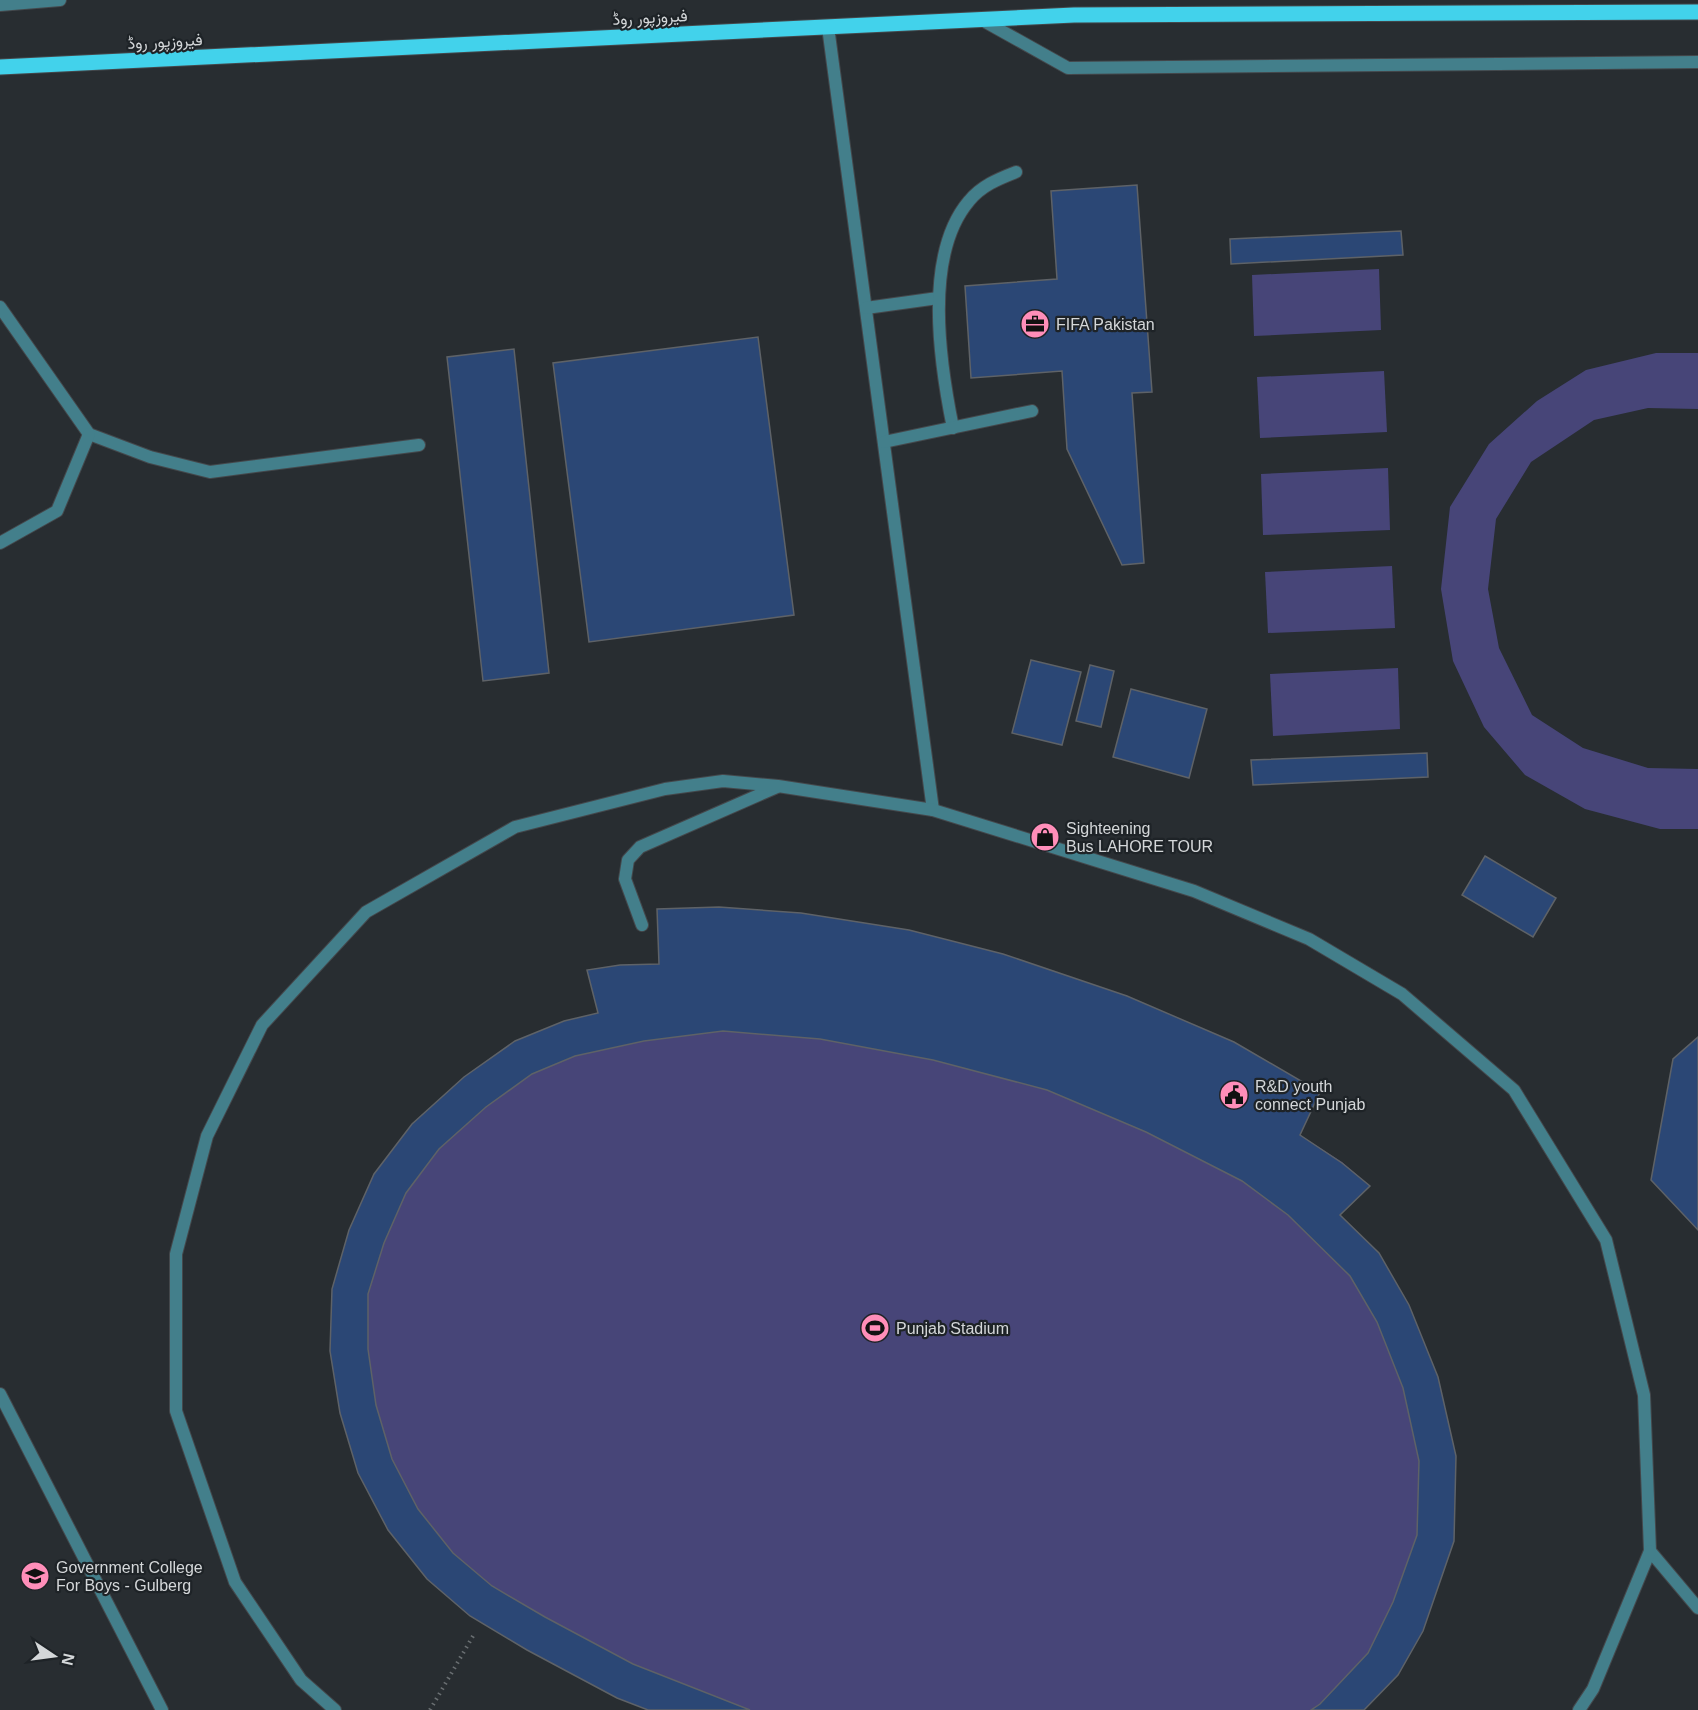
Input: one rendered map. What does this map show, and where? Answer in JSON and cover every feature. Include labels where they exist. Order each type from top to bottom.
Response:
[{"type":"main road","name":"فیروزپور روڈ","points":[[0,67],[1085,15],[1698,12]]},
{"type":"street","points":[[0,5],[60,0]]},
{"type":"street","points":[[982,20],[1068,68],[1698,62]]},
{"type":"street","points":[[828,27],[933,810]]},
{"type":"street","points":[[953,428],[945,386],[938,297],[943,257],[956,224],[969,201],[990,183],[1016,172]]},
{"type":"street","points":[[866,309],[938,297]]},
{"type":"street","points":[[0,307],[89,434],[150,457],[210,472],[419,445]]},
{"type":"street","points":[[884,442],[1032,411]]},
{"type":"street","points":[[0,543],[57,510],[89,434]]},
{"type":"street","points":[[335,1710],[302,1680],[235,1582],[176,1411],[176,1254],[207,1136],[262,1025],[366,912],[514,827],[665,789],[723,781],[778,786],[933,810],[1194,891],[1309,939],[1402,994],[1514,1090],[1606,1240],[1644,1395],[1650,1551],[1593,1689],[1579,1710]]},
{"type":"street","points":[[642,925],[625,879],[628,860],[640,848],[778,786]]},
{"type":"street","points":[[0,1394],[162,1710]]},
{"type":"street","points":[[1650,1551],[1697,1605]]},
{"type":"path","points":[[430,1710],[473,1636]]},
{"type":"shaded area","points":[[1379,269],[1381,330],[1254,336],[1252,275]]},
{"type":"shaded area","points":[[1656,353],[1698,353],[1698,409],[1648,408],[1594,420],[1531,462],[1496,519],[1488,589],[1499,648],[1532,715],[1583,748],[1648,768],[1698,769],[1698,829],[1660,829],[1585,809],[1525,775],[1484,727],[1453,661],[1441,589],[1450,507],[1489,444],[1537,401],[1586,370]]},
{"type":"shaded area","points":[[1384,371],[1387,432],[1260,438],[1257,377]]},
{"type":"shaded area","points":[[1388,468],[1390,530],[1263,535],[1261,474]]},
{"type":"shaded area","points":[[1392,566],[1395,628],[1268,633],[1265,572]]},
{"type":"shaded area","points":[[1398,668],[1400,729],[1273,736],[1270,674]]},
{"type":"shaded area","name":"Punjab Stadium","points":[[719,907],[801,913],[909,930],[1003,954],[1234,1042],[1320,1092],[1300,1135],[1342,1162],[1370,1186],[1340,1215],[1379,1253],[1409,1305],[1438,1377],[1456,1456],[1454,1541],[1423,1631],[1398,1675],[1364,1710],[648,1710],[617,1698],[470,1616],[427,1579],[388,1530],[358,1473],[340,1413],[330,1351],[332,1289],[349,1230],[374,1174],[412,1124],[464,1077],[515,1041],[564,1021],[598,1013],[587,970],[620,965],[659,964],[657,909]]},
{"type":"building","points":[[1137,185],[1152,392],[1132,393],[1144,563],[1122,565],[1067,449],[1062,371],[971,378],[965,286],[1057,279],[1051,191]]},
{"type":"building","points":[[1401,231],[1403,255],[1231,264],[1230,239]]},
{"type":"building","points":[[758,337],[794,615],[589,642],[553,363]]},
{"type":"building","points":[[514,349],[549,673],[483,681],[447,357]]},
{"type":"building","points":[[1031,660],[1081,672],[1062,745],[1012,733]]},
{"type":"building","points":[[1090,665],[1114,671],[1101,727],[1076,721]]},
{"type":"building","points":[[1131,689],[1207,709],[1189,778],[1113,757]]},
{"type":"building","points":[[1427,753],[1428,777],[1253,785],[1251,760]]},
{"type":"building","points":[[1485,856],[1556,898],[1533,937],[1462,895]]},
{"type":"building","points":[[719,907],[801,913],[909,930],[1003,954],[1127,996],[1234,1042],[1320,1092],[1300,1135],[1342,1163],[1370,1186],[1340,1215],[1379,1253],[1409,1305],[1438,1377],[1456,1456],[1454,1541],[1423,1631],[1398,1675],[1364,1710],[1311,1710],[1320,1704],[1368,1653],[1393,1602],[1417,1535],[1419,1461],[1403,1388],[1377,1322],[1350,1276],[1288,1215],[1242,1181],[1146,1132],[1047,1090],[933,1060],[820,1039],[723,1031],[644,1041],[575,1056],[532,1074],[486,1107],[439,1149],[406,1193],[384,1243],[368,1294],[368,1349],[376,1405],[392,1459],[418,1509],[453,1553],[492,1586],[633,1664],[750,1710],[648,1710],[617,1698],[527,1650],[470,1616],[427,1579],[388,1530],[358,1473],[340,1413],[330,1351],[332,1289],[349,1230],[374,1174],[412,1124],[464,1077],[515,1041],[564,1021],[598,1013],[587,970],[620,965],[659,964],[657,909]]},
{"type":"building","points":[[1698,1037],[1698,1230],[1651,1180],[1673,1059]]},
{"type":"place","name":"FIFA Pakistan","points":[[1035,324]]},
{"type":"place","name":"Sighteening Bus LAHORE TOUR","points":[[1045,837]]},
{"type":"place","name":"R&D youth connect Punjab","points":[[1234,1095]]},
{"type":"place","name":"Punjab Stadium","points":[[875,1328]]},
{"type":"place","name":"Government College For Boys - Gulberg","points":[[35,1576]]}]
